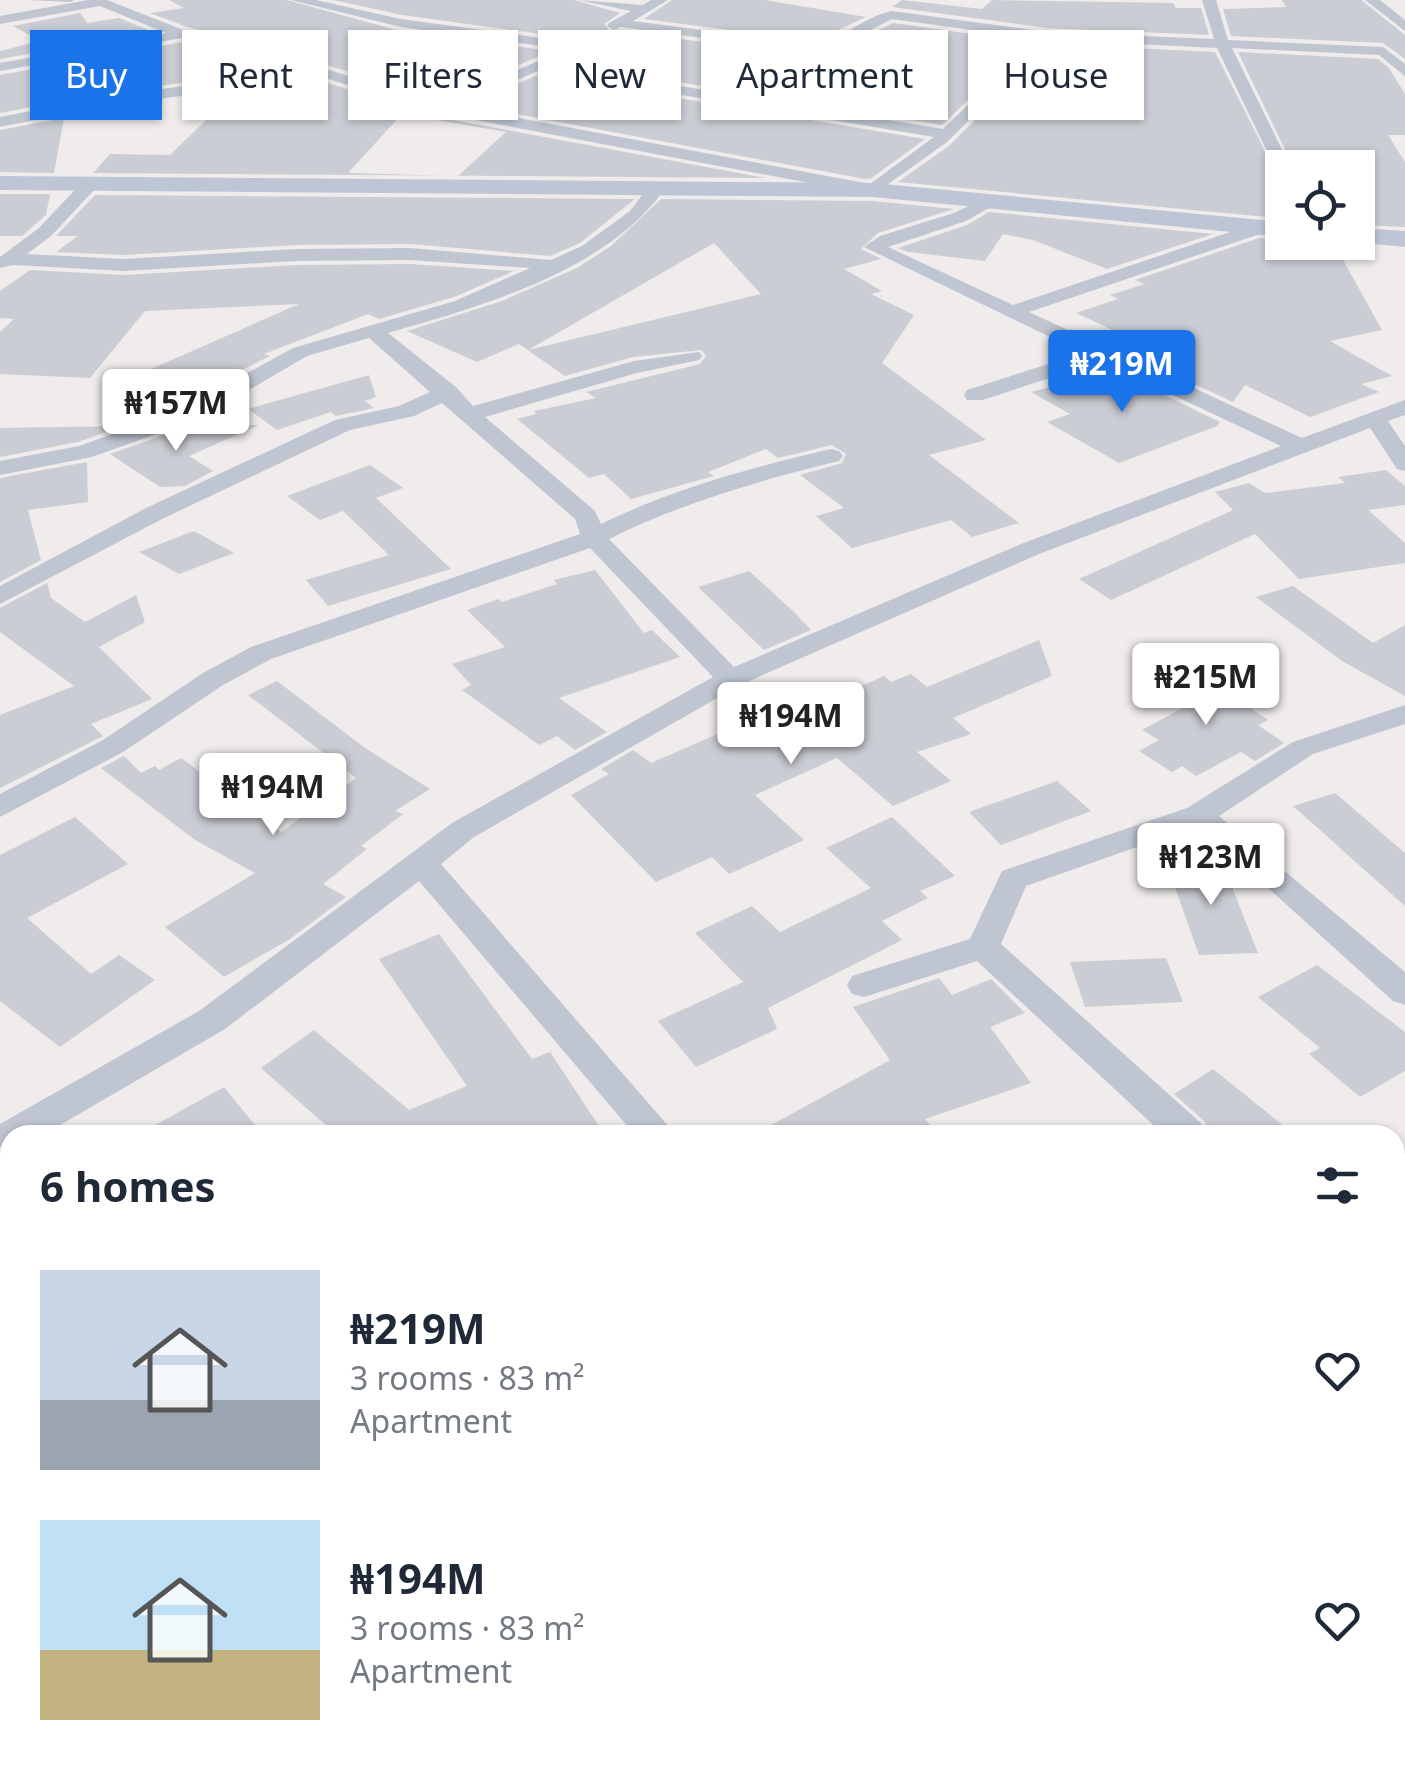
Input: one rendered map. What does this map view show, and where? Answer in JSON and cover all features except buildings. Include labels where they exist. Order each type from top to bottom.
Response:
[{"type":"street","points":[[298,0],[401,22],[538,31]]},
{"type":"street","points":[[585,0],[644,8]]},
{"type":"street","points":[[607,30],[660,0]]},
{"type":"street","points":[[1209,0],[1223,44],[1273,150]]},
{"type":"street","points":[[1372,0],[1405,27]]},
{"type":"street","points":[[0,20],[97,1],[180,34]]},
{"type":"street","points":[[681,40],[824,48],[861,32],[862,26],[878,17],[892,16],[1000,30]]},
{"type":"street","points":[[0,66],[180,34]]},
{"type":"street","points":[[1144,40],[1405,50]]},
{"type":"street","points":[[1383,51],[1405,72]]},
{"type":"street","points":[[518,74],[538,66]]},
{"type":"street","points":[[681,90],[946,134]]},
{"type":"street","points":[[0,122],[182,92]]},
{"type":"street","points":[[0,183],[872,190],[968,113]]},
{"type":"street","points":[[502,120],[872,190],[1265,228]]},
{"type":"street","points":[[5,262],[44,232],[92,182]]},
{"type":"street","points":[[0,468],[84,452],[210,404],[300,352],[462,305],[589,250],[616,232],[655,190]]},
{"type":"street","points":[[987,204],[974,212],[873,246],[1300,446]]},
{"type":"street","points":[[1010,312],[1265,231]]},
{"type":"street","points":[[1375,237],[1405,240]]},
{"type":"street","points":[[5,262],[124,265],[296,254],[410,254],[556,265]]},
{"type":"street","points":[[374,332],[448,392],[488,434],[586,516],[594,538],[730,679]]},
{"type":"street","points":[[975,395],[1101,354]]},
{"type":"street","points":[[470,414],[634,367],[692,356]]},
{"type":"street","points":[[0,596],[58,568],[155,512],[343,425],[406,411],[448,392]]},
{"type":"street","points":[[18,1125],[212,1020],[464,830],[730,679],[1030,549],[1405,407]]},
{"type":"street","points":[[1376,420],[1405,464]]},
{"type":"street","points":[[0,807],[113,746],[213,679],[260,653],[594,538],[642,514],[771,470],[831,456]]},
{"type":"street","points":[[864,985],[983,946],[1014,879],[1198,814],[1302,748],[1405,714]]},
{"type":"street","points":[[1198,814],[1405,992]]},
{"type":"street","points":[[420,862],[648,1125]]},
{"type":"street","points":[[983,946],[1179,1125]]},
{"type":"lane","points":[[31,0],[71,0]]}]
